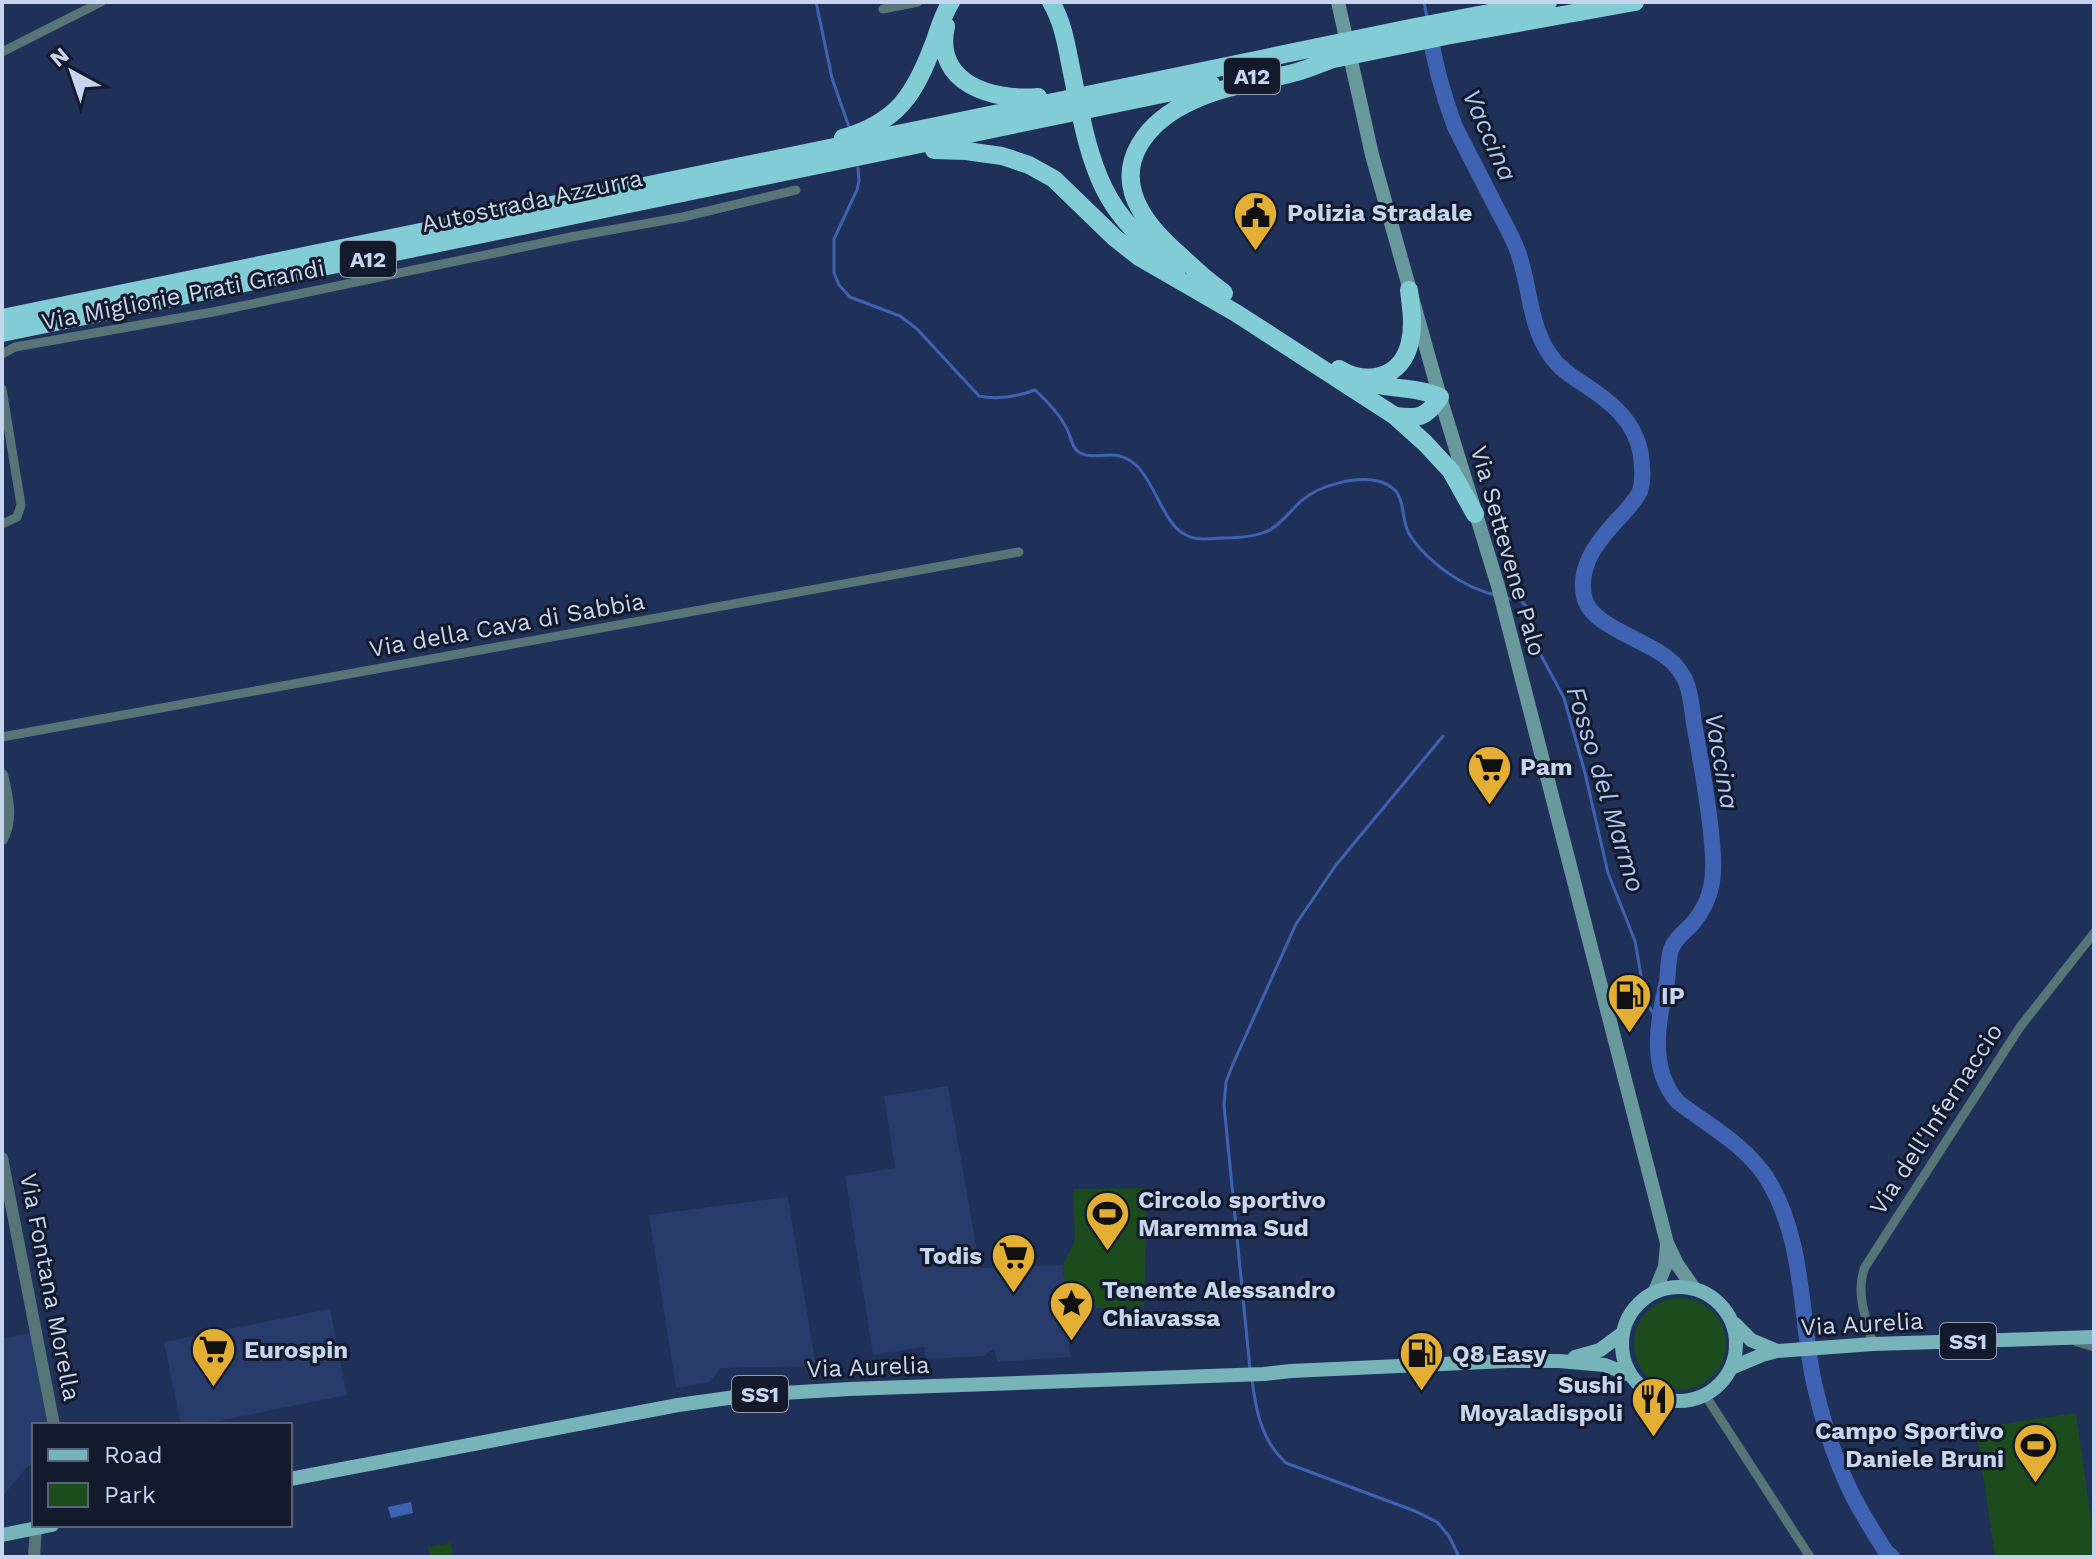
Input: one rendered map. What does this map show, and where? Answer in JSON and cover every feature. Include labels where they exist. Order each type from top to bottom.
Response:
[{"type":"highway","points":[[954,2],[944,45],[950,64],[963,79],[981,91],[1004,97],[1075,100]]},
{"type":"highway","points":[[734,176],[758,183],[854,150],[909,97],[954,2]]},
{"type":"highway","points":[[1048,2],[1057,24],[1090,170],[1108,205],[1134,236],[1187,283]]},
{"type":"highway","name":"A12","points":[[1075,100],[1330,60],[1418,34],[1548,2]]},
{"type":"highway","name":"A12","points":[[1444,28],[1635,2]]},
{"type":"highway","name":"A12","points":[[854,150],[1075,100],[1224,62],[1418,34]]},
{"type":"highway","points":[[1210,283],[1165,241],[1140,210],[1131,174],[1132,159],[1138,146],[1159,122],[1174,110],[1195,100],[1221,90],[1300,72],[1330,60]]},
{"type":"highway","points":[[1075,100],[1097,175],[1120,214],[1138,235],[1155,250],[1353,376],[1376,385],[1440,397],[1429,412],[1419,417],[1395,416]]},
{"type":"highway","points":[[734,176],[759,157],[854,150],[918,152],[948,149],[991,154],[1041,171],[1062,186],[1133,252],[1316,363],[1395,416],[1415,432],[1451,471],[1475,514]]},
{"type":"highway","name":"Autostrada Azzurra","points":[[2,318],[734,176]]},
{"type":"highway","name":"Autostrada Azzurra","points":[[2,333],[734,176]]},
{"type":"highway","points":[[1353,376],[1381,376],[1404,358],[1411,335],[1409,290]]},
{"type":"main road","name":"Via Settevene Palo","points":[[1338,2],[1355,84],[1409,290],[1504,607],[1667,1243],[1693,1287]]},
{"type":"main road","name":"Via Settevene Palo","points":[[1655,1291],[1665,1267],[1667,1243]]},
{"type":"main road","points":[[1655,1291],[1674,1286],[1693,1287],[1710,1294],[1723,1306],[1733,1321],[1737,1337],[1731,1368]]},
{"type":"main road","name":"SS1","points":[[1623,1333],[1629,1316],[1640,1301],[1655,1291]]},
{"type":"main road","name":"Via Aurelia","points":[[1733,1321],[1751,1340],[1777,1351]]},
{"type":"main road","name":"Via Aurelia","points":[[1559,1361],[1592,1353],[1623,1333]]},
{"type":"main road","points":[[1623,1333],[1624,1362],[1630,1375]]},
{"type":"main road","name":"Via Aurelia","points":[[1731,1368],[1777,1351],[1873,1344],[2094,1337]]},
{"type":"main road","name":"Via Aurelia","points":[[292,1479],[678,1405],[750,1395],[1264,1374],[1492,1361],[1605,1365],[1630,1375]]},
{"type":"main road","name":"SS1","points":[[1630,1375],[1656,1397],[1681,1401],[1705,1395],[1721,1384],[1731,1368]]},
{"type":"main road","points":[[2,1535],[41,1527]]},
{"type":"street","points":[[2,52],[101,2]]},
{"type":"street","points":[[883,9],[918,2]]},
{"type":"street","name":"Via Migliorie Prati Grandi","points":[[2,354],[15,347],[213,312],[683,217],[796,190]]},
{"type":"street","points":[[2,389],[21,505],[17,517],[2,524]]},
{"type":"street","name":"Via della Cava di Sabbia","points":[[2,737],[1019,552]]},
{"type":"street","points":[[2,775],[8,821],[2,839]]},
{"type":"street","name":"Via dell'Infernaccio","points":[[1873,1344],[1860,1288],[1865,1267],[2020,1027],[2094,933]]},
{"type":"street","name":"Via Fontana Morella","points":[[2,1158],[54,1423]]},
{"type":"street","points":[[2062,1338],[2094,1347]]},
{"type":"street","points":[[1705,1395],[1810,1557]]},
{"type":"street","points":[[34,1557],[36,1528]]},
{"type":"shaded area","points":[[948,1086],[980,1268],[1063,1265],[1070,1357],[998,1362],[994,1348],[984,1356],[926,1359],[924,1347],[873,1355],[845,1176],[895,1168],[884,1096]]},
{"type":"shaded area","points":[[788,1197],[816,1366],[721,1368],[710,1382],[676,1388],[649,1215]]},
{"type":"shaded area","points":[[330,1309],[347,1395],[209,1423],[181,1423],[164,1342]]},
{"type":"shaded area","points":[[34,1332],[50,1423],[32,1423],[32,1465],[2,1497],[2,1339]]},
{"type":"shaded area","points":[[411,1502],[413,1513],[391,1518],[388,1507]]},
{"type":"green space","name":"Circolo sportivo Maremma Sud","points":[[1147,1188],[1144,1308],[1067,1308],[1063,1265],[1075,1240],[1073,1189]]},
{"type":"green space","points":[[1680,1298],[1698,1301],[1713,1311],[1723,1326],[1726,1344],[1723,1362],[1713,1377],[1698,1387],[1680,1390],[1662,1387],[1647,1377],[1637,1362],[1634,1344],[1637,1326],[1647,1311],[1662,1301]]},
{"type":"green space","name":"Campo Sportivo Daniele Bruni","points":[[2076,1413],[2094,1557],[1995,1557],[1976,1428]]},
{"type":"green space","points":[[451,1543],[453,1557],[430,1557],[428,1547]]},
{"type":"waterway","name":"Fosso del Marmo","points":[[816,2],[832,78],[849,127]]},
{"type":"waterway","points":[[1424,2],[1427,18]]},
{"type":"waterway","name":"Vaccina","points":[[1429,28],[1439,78],[1455,127],[1516,246],[1543,343],[1560,367],[1620,413],[1633,432],[1641,455],[1640,491],[1592,553],[1583,587],[1585,600],[1600,619],[1666,657],[1683,676],[1690,693],[1709,814],[1713,875],[1709,895],[1700,914],[1675,942],[1670,954],[1659,1028],[1662,1075],[1678,1102],[1737,1145],[1757,1165],[1778,1200],[1794,1249],[1813,1378],[1828,1434],[1853,1496],[1892,1557]]},
{"type":"waterway","name":"Fosso del Marmo","points":[[858,168],[857,190],[834,239],[834,273],[839,285],[850,297],[900,316],[917,329],[979,396],[1007,397],[1035,390],[1059,416],[1080,453],[1121,456],[1137,466],[1178,530],[1190,537],[1204,539],[1259,534],[1270,530],[1301,501],[1318,490],[1339,483],[1372,480],[1390,486],[1396,492],[1411,537],[1437,565],[1459,580],[1495,595]]},
{"type":"waterway","name":"Fosso del Marmo","points":[[1506,598],[1521,601],[1527,607],[1536,646],[1564,698],[1608,873],[1635,941],[1645,999],[1658,1022]]},
{"type":"waterway","points":[[1250,1369],[1224,1105],[1226,1082],[1296,924],[1336,865],[1443,736]]},
{"type":"waterway","points":[[1252,1380],[1266,1436],[1286,1463],[1437,1522],[1449,1536],[1459,1557]]},
{"type":"place","name":"Polizia Stradale","points":[[1256,252]]},
{"type":"place","name":"Pam","points":[[1489,806]]},
{"type":"place","name":"IP","points":[[1630,1035]]},
{"type":"place","name":"Circolo sportivo Maremma Sud","points":[[1107,1253]]},
{"type":"place","name":"Todis","points":[[1013,1295]]},
{"type":"place","name":"Tenente Alessandro Chiavassa","points":[[1071,1343]]},
{"type":"place","name":"Eurospin","points":[[213,1389]]},
{"type":"place","name":"Q8 Easy","points":[[1421,1393]]},
{"type":"place","name":"Sushi Moyaladispoli","points":[[1654,1438]]},
{"type":"place","name":"Campo Sportivo Daniele Bruni","points":[[2035,1484]]}]
